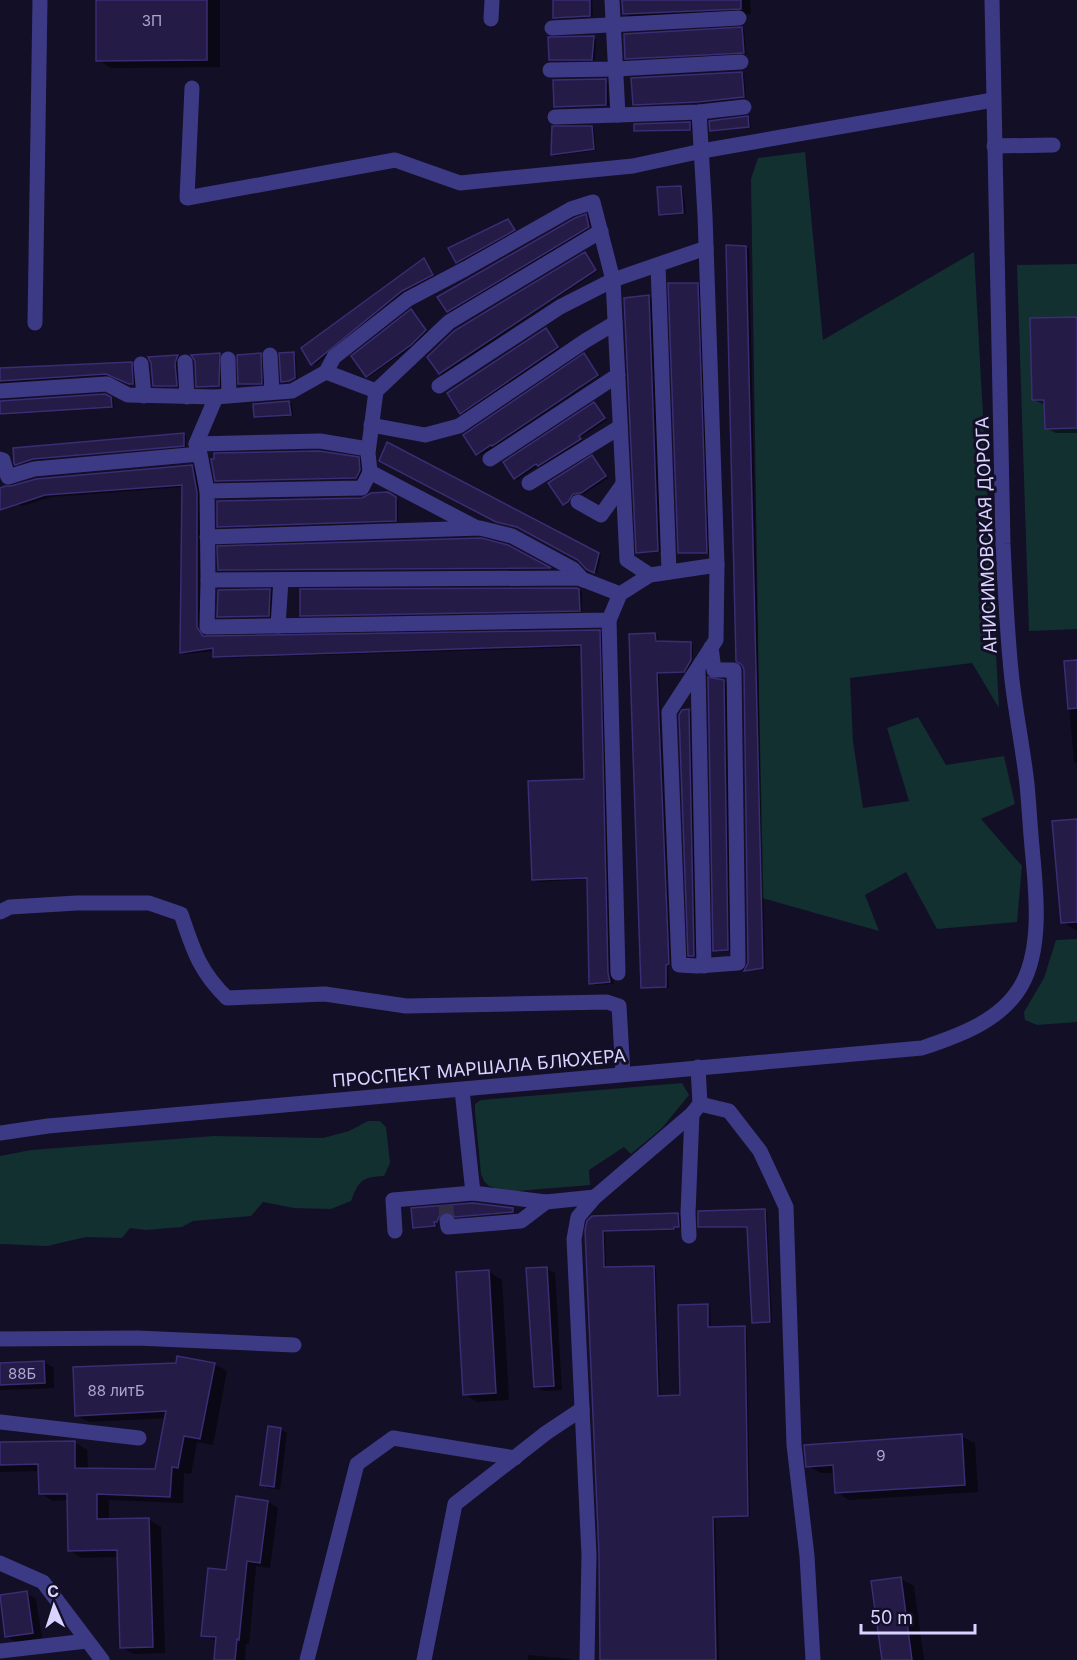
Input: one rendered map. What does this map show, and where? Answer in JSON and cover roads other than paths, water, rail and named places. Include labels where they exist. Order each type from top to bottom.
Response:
[{"type":"street","points":[[35,322],[40,0]]},
{"type":"street","points":[[491,19],[492,0]]},
{"type":"street","points":[[612,0],[618,115]]},
{"type":"street","name":"АНИСИМОВСКАЯ ДОРОГА","points":[[961,1035],[1007,1004],[1021,986],[1030,962],[1036,934],[1035,877],[1027,784],[1012,680],[1006,600],[992,0]]},
{"type":"street","points":[[552,27],[739,18]]},
{"type":"street","points":[[550,70],[741,62]]},
{"type":"street","points":[[192,88],[188,198],[395,160],[460,183],[633,166],[702,151],[993,100]]},
{"type":"street","points":[[555,117],[699,112],[744,108]]},
{"type":"street","points":[[699,112],[717,565],[716,640],[711,647],[669,712],[680,965],[704,966],[738,963],[734,670],[714,670],[711,647]]},
{"type":"street","points":[[994,146],[1053,145]]},
{"type":"street","points":[[0,391],[107,384],[128,395],[144,396],[223,396],[292,391],[326,372],[334,357],[408,299],[571,209],[593,202],[613,280],[627,560],[650,575]]},
{"type":"street","points":[[207,491],[362,488],[370,472],[368,449],[376,391],[449,322],[601,231]]},
{"type":"street","points":[[439,386],[560,307],[613,280],[706,248]]},
{"type":"street","points":[[658,265],[669,572]]},
{"type":"street","points":[[371,425],[425,435],[459,426],[615,323]]},
{"type":"street","points":[[270,356],[272,392]]},
{"type":"street","points":[[228,359],[223,396],[198,449],[207,491],[207,627],[609,620]]},
{"type":"street","points":[[185,362],[187,397]]},
{"type":"street","points":[[141,364],[144,396]]},
{"type":"street","points":[[326,372],[376,391]]},
{"type":"street","points":[[490,459],[618,375]]},
{"type":"street","points":[[529,483],[620,428]]},
{"type":"street","points":[[0,459],[3,460],[4,480],[34,469],[198,449],[320,441],[368,449]]},
{"type":"street","points":[[370,472],[478,528],[512,536],[573,569],[583,580]]},
{"type":"street","points":[[578,502],[601,515],[623,484]]},
{"type":"street","points":[[207,537],[478,528]]},
{"type":"street","points":[[618,973],[609,620],[620,594],[650,575],[717,565]]},
{"type":"street","points":[[208,580],[567,578],[583,580],[620,594]]},
{"type":"street","points":[[278,626],[281,580]]},
{"type":"street","points":[[698,668],[704,966]]},
{"type":"street","points":[[0,912],[10,907],[77,903],[149,903],[181,914],[198,962],[211,982],[227,998],[325,994],[406,1006],[607,1002],[619,1006],[623,1074]]},
{"type":"street","name":"ПРОСПЕКТ МАРШАЛА БЛЮХЕРА","points":[[0,1133],[48,1126],[922,1047],[961,1035]]},
{"type":"street","points":[[689,1236],[688,1213],[698,1067]]},
{"type":"street","points":[[462,1090],[473,1193]]},
{"type":"street","points":[[587,1660],[589,1555],[574,1239],[578,1217],[595,1197],[696,1109],[729,1111],[760,1152],[786,1207],[794,1445],[807,1556],[813,1660]]},
{"type":"street","points":[[395,1231],[393,1200],[446,1200],[473,1193],[546,1202],[595,1197]]},
{"type":"street","points":[[447,1221],[448,1227],[521,1221],[546,1202]]},
{"type":"street","points":[[0,1339],[137,1338],[294,1345]]},
{"type":"street","points":[[424,1660],[455,1504],[546,1433],[582,1409]]},
{"type":"street","points":[[0,1422],[139,1438]]},
{"type":"street","points":[[307,1660],[357,1464],[393,1438],[515,1458]]},
{"type":"street","points":[[0,1563],[43,1582],[102,1660]]},
{"type":"street","points":[[0,1651],[87,1641]]},
{"type":"tunnel","points":[[446,1205],[447,1221]]}]
